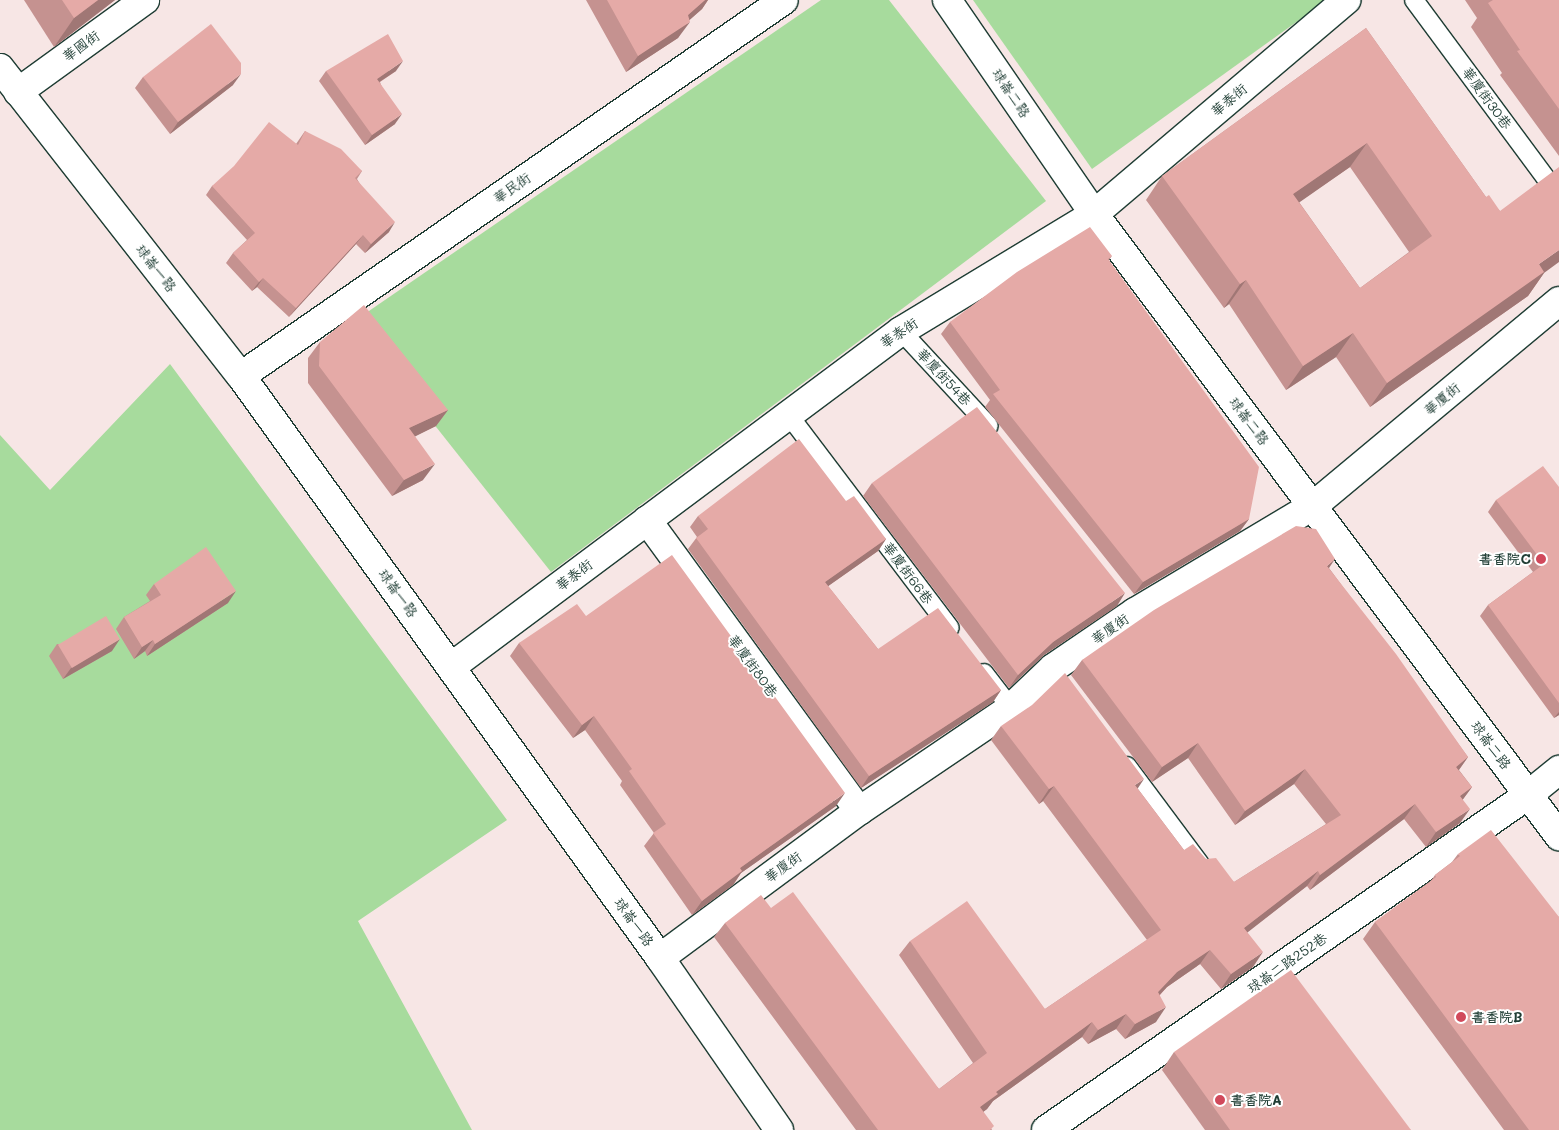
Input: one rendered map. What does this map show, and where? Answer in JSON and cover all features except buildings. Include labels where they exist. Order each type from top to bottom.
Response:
[{"type":"street","name":"華國街","points":[[18,92],[145,0]]},
{"type":"street","name":"華民街","points":[[241,376],[784,0]]},
{"type":"street","name":"球崙二路","points":[[947,0],[1094,214],[1559,836]]},
{"type":"street","name":"華泰街","points":[[451,667],[901,331],[1094,214],[1346,0]]},
{"type":"street","name":"球崙一路","points":[[0,68],[241,376],[660,958],[779,1130]]},
{"type":"street","name":"華廈街","points":[[660,958],[859,811],[1059,676],[1128,604],[1313,506],[1559,301]]},
{"type":"street","name":"華廈街80巷","points":[[647,520],[859,811]]},
{"type":"street","name":"球崙二路252巷","points":[[1046,1130],[1528,795],[1559,770]]},
{"type":"lane","name":"華廈街30巷","points":[[1414,0],[1559,196]]},
{"type":"lane","name":"華廈街54巷","points":[[901,331],[1002,443]]},
{"type":"lane","name":"華廈街66巷","points":[[788,414],[963,645]]},
{"type":"lane","points":[[975,661],[1011,708]]},
{"type":"lane","points":[[1118,754],[1200,864]]},
{"type":"green space","points":[[821,0],[889,0],[1046,201],[551,572],[353,322]]},
{"type":"green space","points":[[973,0],[1327,0],[1092,169]]},
{"type":"green space","points":[[170,364],[507,820],[358,921],[472,1130],[0,1130],[0,435],[50,490]]},
{"type":"place","name":"書香院C","points":[[1541,559]]},
{"type":"place","name":"書香院B","points":[[1461,1017]]},
{"type":"place","name":"書香院A","points":[[1220,1100]]}]
